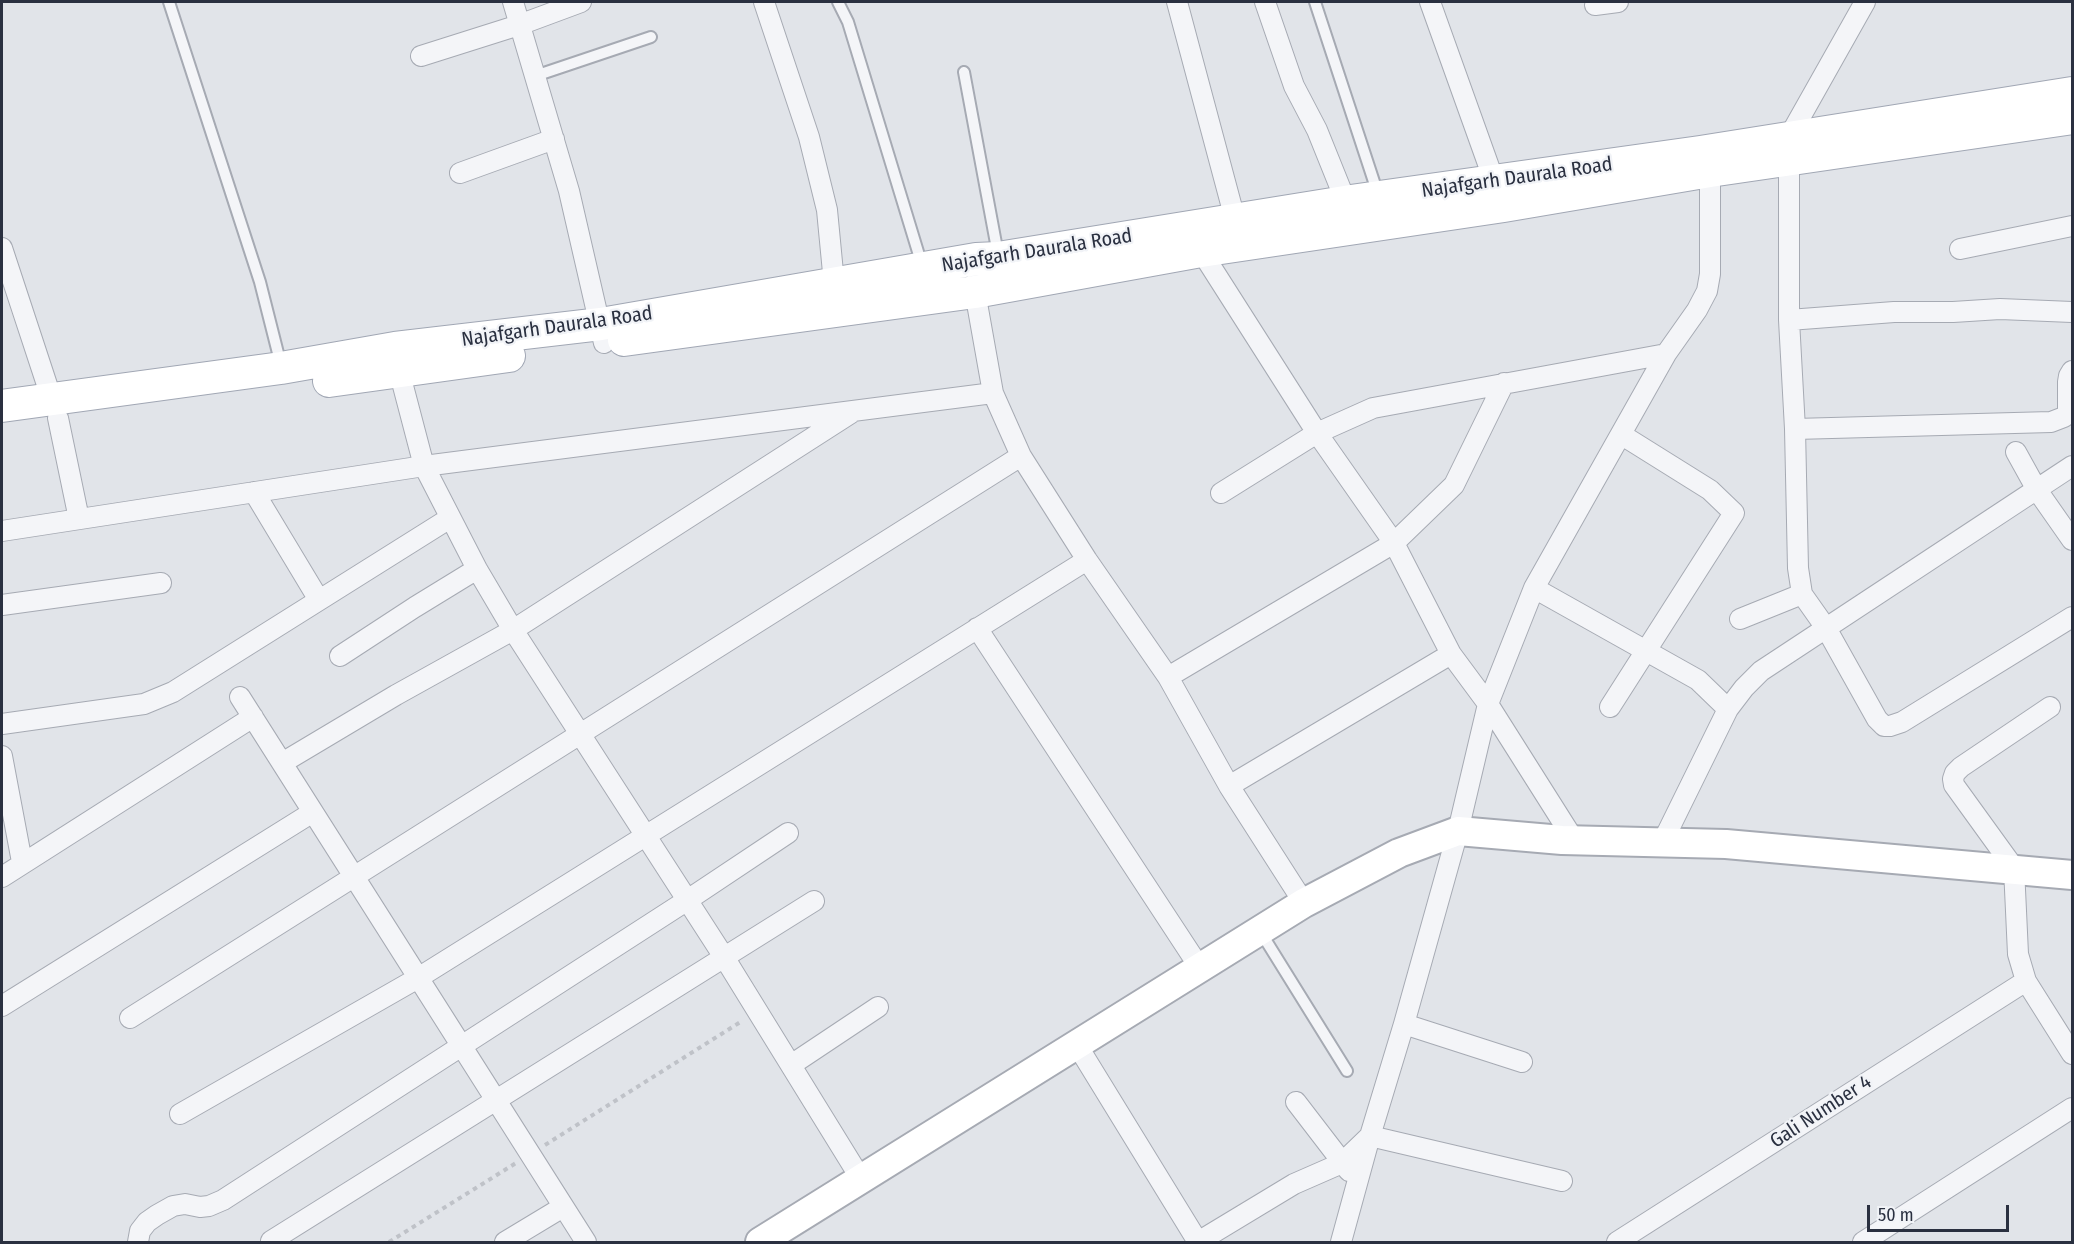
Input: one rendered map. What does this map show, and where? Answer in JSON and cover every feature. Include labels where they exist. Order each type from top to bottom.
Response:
[{"type":"main road","name":"Najafgarh Daurala Road","points":[[2,406],[55,409],[603,333],[975,292],[1499,194],[1789,149],[2073,93]]},
{"type":"main road","name":"Najafgarh Daurala Road","points":[[603,333],[834,283],[1379,197],[1499,194],[1710,171],[1789,149],[2073,118]]},
{"type":"main road","name":"Najafgarh Daurala Road","points":[[2,425],[55,409],[281,369],[397,360]]},
{"type":"street","points":[[513,2],[569,191],[603,333]]},
{"type":"street","points":[[421,56],[519,25],[581,2]]},
{"type":"street","points":[[764,2],[809,136],[827,210],[834,283]]},
{"type":"street","points":[[1177,2],[1235,219]]},
{"type":"street","points":[[1265,2],[1294,86],[1317,130],[1346,202]]},
{"type":"street","points":[[1430,2],[1499,194]]},
{"type":"street","points":[[1595,5],[1618,2]]},
{"type":"street","points":[[1865,2],[1789,149],[1789,320],[1795,429],[1798,568],[1802,594],[1826,628],[1877,719],[1884,726],[1902,722],[2073,617]]},
{"type":"street","points":[[460,173],[554,139]]},
{"type":"street","points":[[1341,1242],[1458,831],[1488,704],[1534,588],[1666,354],[1697,310],[1707,291],[1710,274],[1710,171]]},
{"type":"street","points":[[1960,249],[2073,226]]},
{"type":"street","points":[[2,248],[55,409],[79,519]]},
{"type":"street","points":[[1201,251],[1317,433],[1394,543],[1451,654],[1488,704],[1574,840]]},
{"type":"street","points":[[987,259],[975,292],[993,393],[1021,456],[1087,560],[1168,677],[1229,786],[1304,903]]},
{"type":"street","points":[[1789,320],[1894,312],[2000,309],[2073,312]]},
{"type":"street","points":[[1221,493],[1317,433],[1373,408],[1666,354]]},
{"type":"street","points":[[397,360],[424,466],[477,569],[513,630],[758,1011],[861,1179]]},
{"type":"street","points":[[1795,429],[2051,422],[2064,417],[2068,412],[2068,382],[2069,375],[2073,371]]},
{"type":"street","points":[[1168,677],[1394,543],[1454,485],[1504,383]]},
{"type":"street","points":[[2,531],[424,466],[993,393]]},
{"type":"street","points":[[282,763],[396,695],[513,630],[856,410]]},
{"type":"street","points":[[1610,707],[1734,513],[1710,490],[1622,435]]},
{"type":"street","points":[[2016,452],[2037,490],[2073,540]]},
{"type":"street","points":[[130,1018],[1021,456]]},
{"type":"street","points":[[1663,841],[1728,709],[1761,671],[2073,466]]},
{"type":"street","points":[[255,492],[319,600]]},
{"type":"street","points":[[2,724],[144,704],[173,692],[450,518]]},
{"type":"street","points":[[180,1114],[418,978],[1087,560]]},
{"type":"street","points":[[340,656],[477,569]]},
{"type":"street","points":[[2,605],[161,583]]},
{"type":"street","points":[[1534,588],[1698,680],[1728,709]]},
{"type":"street","points":[[1740,618],[1802,594]]},
{"type":"street","points":[[977,628],[1200,968]]},
{"type":"street","points":[[1229,786],[1451,654]]},
{"type":"street","points":[[240,697],[585,1242]]},
{"type":"street","points":[[2050,707],[1961,767],[1953,779],[1954,785],[2014,868],[2018,954],[2026,981],[2073,1054]]},
{"type":"street","points":[[2,877],[22,862],[253,717]]},
{"type":"street","points":[[2,756],[22,862]]},
{"type":"street","points":[[2,1006],[313,812]]},
{"type":"street","points":[[760,1242],[1304,903],[1399,853],[1458,831],[1574,840],[1726,844],[2073,875]]},
{"type":"street","points":[[138,1242],[140,1231],[157,1215],[173,1206],[184,1204],[209,1206],[222,1200],[462,1047],[788,833]]},
{"type":"street","points":[[271,1240],[814,901]]},
{"type":"street","name":"Gali Number 4","points":[[1617,1242],[2026,981]]},
{"type":"street","points":[[791,1065],[878,1007]]},
{"type":"street","points":[[1404,1024],[1522,1062]]},
{"type":"street","points":[[1077,1045],[1198,1242],[1294,1184],[1342,1163],[1370,1136]]},
{"type":"street","points":[[1296,1102],[1357,1182]]},
{"type":"street","points":[[1863,1242],[2073,1108]]},
{"type":"street","points":[[1370,1136],[1562,1180]]},
{"type":"street","points":[[505,1242],[563,1207]]},
{"type":"lane","points":[[169,2],[260,282],[281,369]]},
{"type":"lane","points":[[838,2],[848,22],[923,268]]},
{"type":"lane","points":[[1315,2],[1379,197]]},
{"type":"lane","points":[[535,76],[651,37]]},
{"type":"lane","points":[[964,72],[987,259]]},
{"type":"lane","points":[[1259,931],[1347,1071]]},
{"type":"path","points":[[389,1242],[758,1011]]}]
